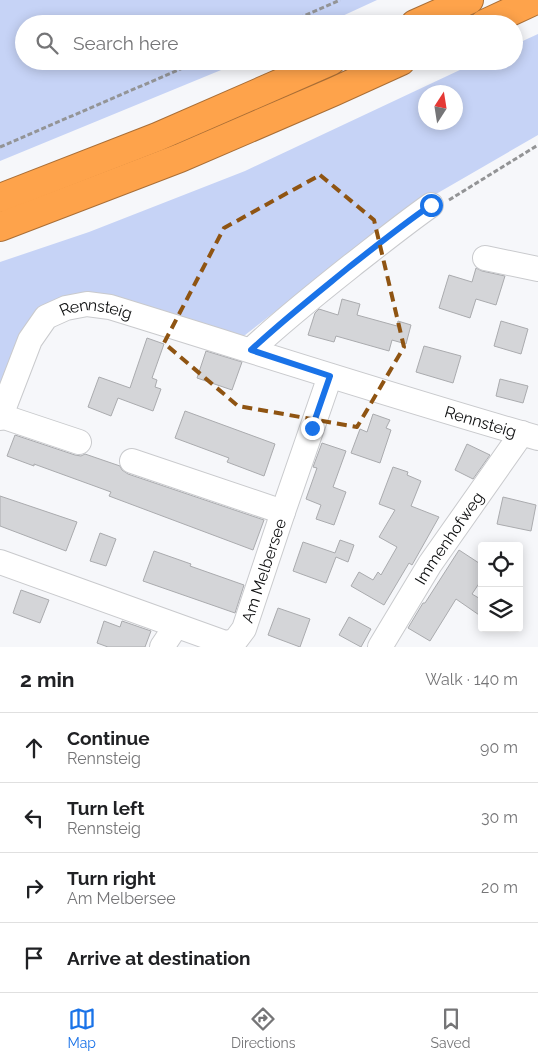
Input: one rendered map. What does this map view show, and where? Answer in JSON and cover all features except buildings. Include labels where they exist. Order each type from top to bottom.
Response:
[{"type":"highway","points":[[435,15],[468,0]]},
{"type":"highway","points":[[504,15],[536,0]]},
{"type":"highway","points":[[0,198],[157,137],[310,70]]},
{"type":"highway","points":[[0,227],[180,158],[381,70]]},
{"type":"street","points":[[251,350],[346,270],[431,205]]},
{"type":"street","points":[[485,258],[538,269]]},
{"type":"street","name":"Rennsteig","points":[[79,442],[0,417],[30,340],[46,318],[66,308],[87,304],[110,307],[530,436]]},
{"type":"street","name":"Am Melbersee","points":[[0,562],[225,643],[234,641],[244,629],[282,512],[330,376]]},
{"type":"street","name":"Immenhofweg","points":[[380,647],[430,564],[530,436]]},
{"type":"street","points":[[132,461],[282,512]]},
{"type":"street","points":[[162,647],[176,626]]},
{"type":"path","points":[[306,15],[340,0]]},
{"type":"path","points":[[0,147],[177,70]]},
{"type":"path","points":[[431,205],[436,208],[538,145]]},
{"type":"highlighted area","points":[[320,175],[374,220],[404,347],[357,427],[238,406],[164,343],[224,228]]},
{"type":"shaded area","points":[[0,0],[377,0],[344,15],[15,15],[15,70],[221,70],[0,161]]},
{"type":"shaded area","points":[[538,34],[538,135],[398,216],[240,339],[57,305],[0,392],[0,262],[89,232],[245,171],[418,90],[418,130],[463,130],[463,85],[428,85],[460,70],[523,70],[523,41]]},
{"type":"route","points":[[312,428],[330,376],[251,350],[339,275],[431,205]]}]
